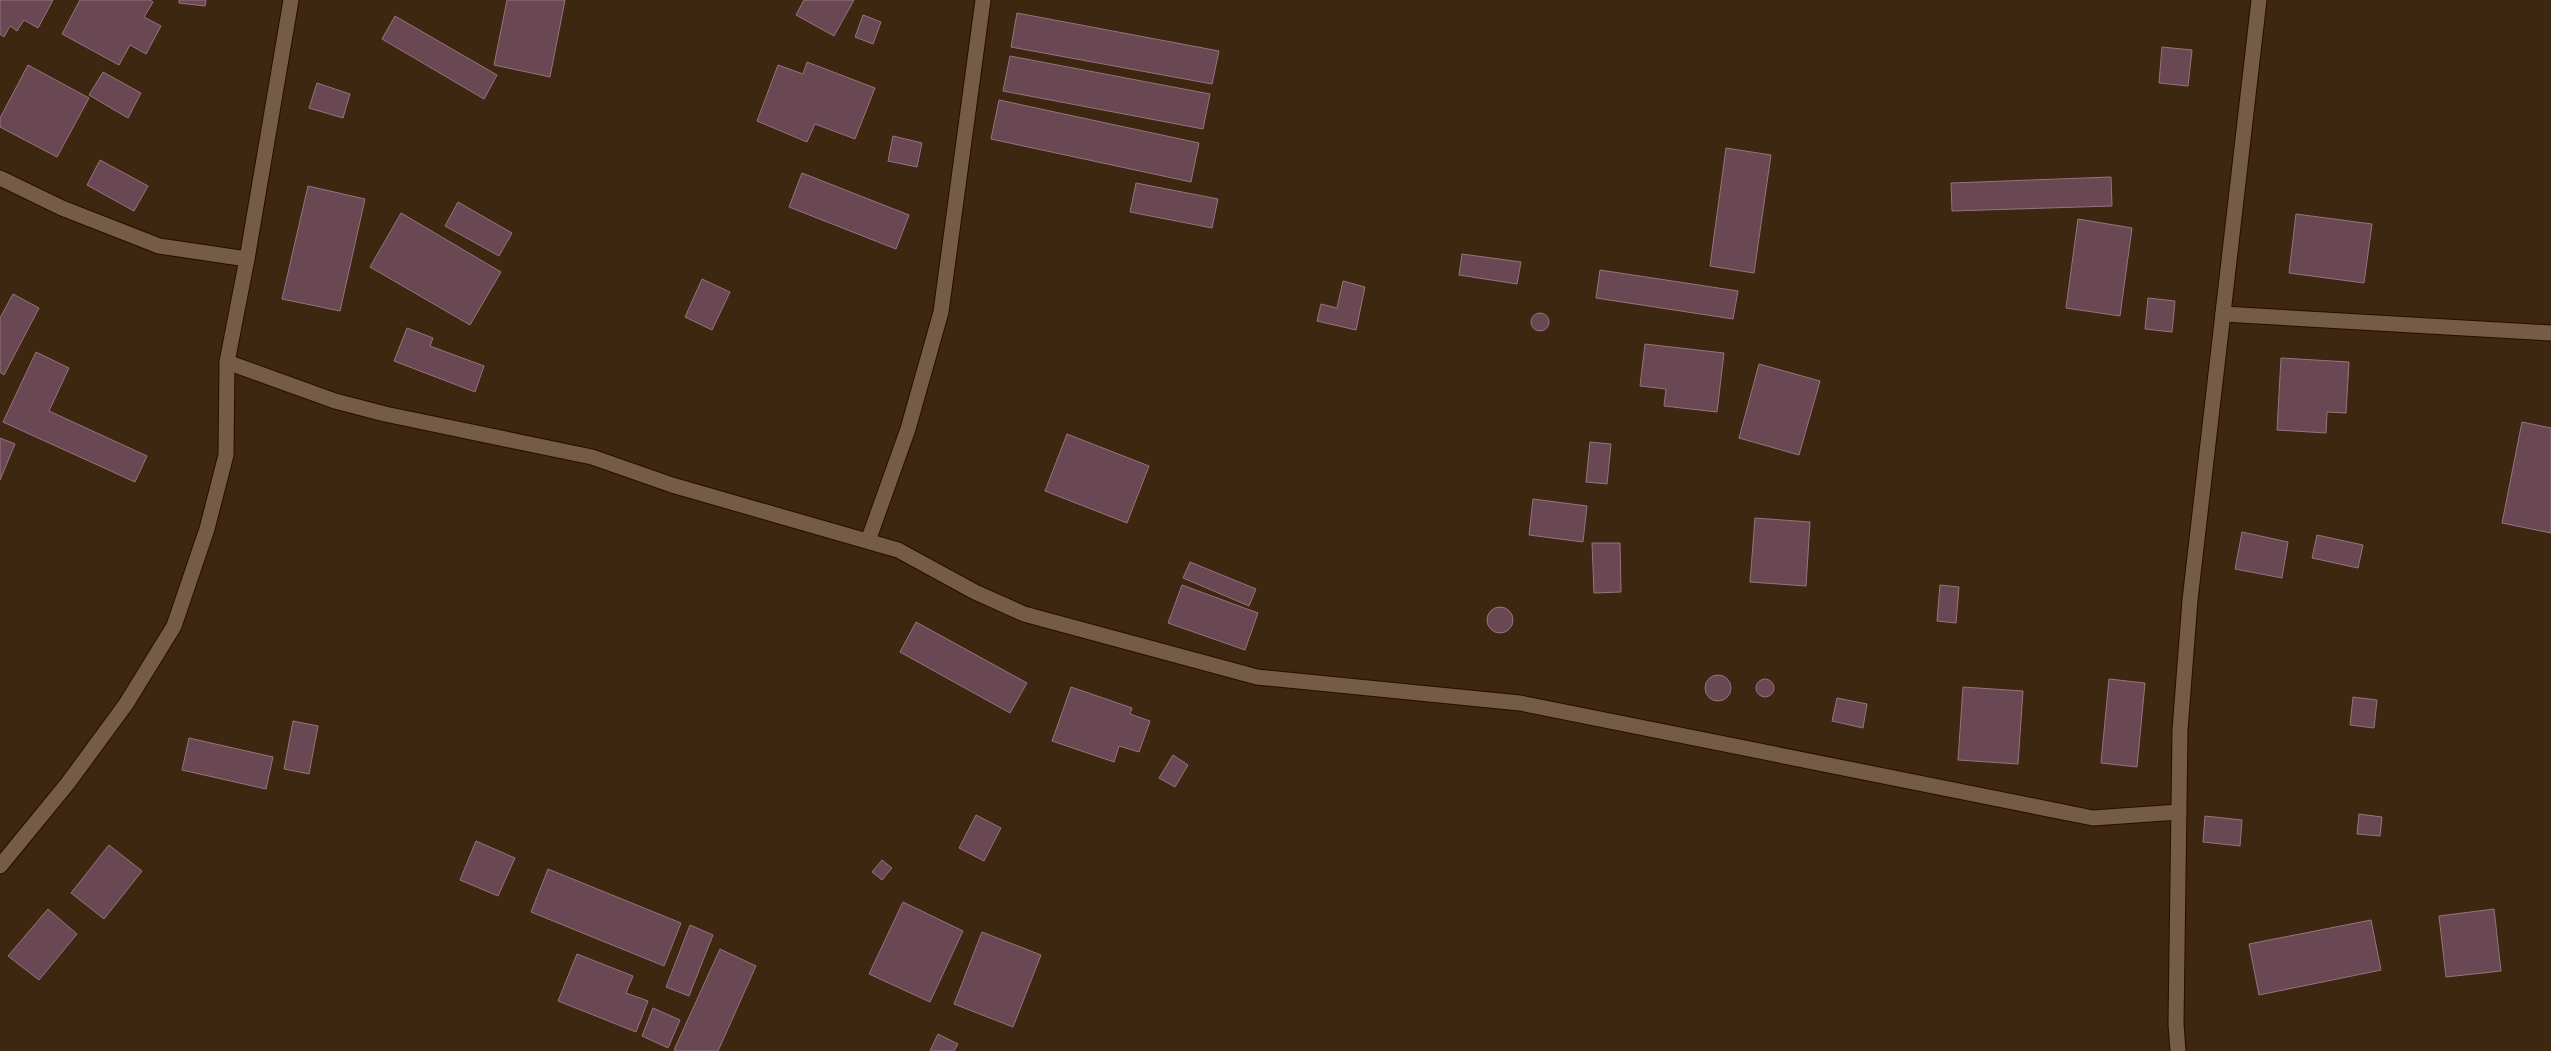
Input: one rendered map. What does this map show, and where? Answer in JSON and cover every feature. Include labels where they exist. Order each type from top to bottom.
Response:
[{"type":"street","points":[[0,866],[68,782],[126,704],[174,626],[207,530],[226,455],[227,362],[247,259],[291,0]]},
{"type":"street","points":[[868,541],[908,429],[941,312],[983,0]]},
{"type":"street","points":[[2178,1051],[2176,1024],[2180,730],[2190,600],[2259,0]]},
{"type":"street","points":[[0,178],[62,208],[159,246],[247,259]]},
{"type":"street","points":[[2223,314],[2551,333]]},
{"type":"street","points":[[227,362],[335,401],[386,414],[592,457],[672,485],[898,550],[975,592],[1024,614],[1257,677],[1520,703],[2093,818],[2179,812]]},
{"type":"building","points":[[0,0],[53,0],[38,28],[24,20],[17,31],[10,26],[4,37],[0,34]]},
{"type":"building","points":[[80,0],[150,0],[153,2],[144,17],[161,26],[146,54],[130,45],[119,65],[62,34]]},
{"type":"building","points":[[179,0],[206,0],[205,6],[179,3]]},
{"type":"building","points":[[507,0],[565,0],[550,77],[494,65]]},
{"type":"building","points":[[804,0],[854,0],[834,36],[796,15]]},
{"type":"building","points":[[1017,13],[1219,51],[1212,84],[1011,47]]},
{"type":"building","points":[[863,15],[881,22],[873,44],[855,37]]},
{"type":"building","points":[[395,16],[497,75],[484,99],[382,39]]},
{"type":"building","points":[[2162,47],[2192,50],[2188,86],[2159,83]]},
{"type":"building","points":[[1010,56],[1210,94],[1203,129],[1003,91]]},
{"type":"building","points":[[807,62],[875,88],[855,139],[815,124],[807,142],[757,121],[778,65],[803,74]]},
{"type":"building","points":[[28,65],[89,98],[57,157],[0,127],[0,118]]},
{"type":"building","points":[[103,72],[141,93],[128,118],[89,95]]},
{"type":"building","points":[[317,83],[350,94],[343,118],[309,108]]},
{"type":"building","points":[[999,100],[1199,143],[1191,182],[991,139]]},
{"type":"building","points":[[893,136],[922,143],[917,167],[888,161]]},
{"type":"building","points":[[1726,148],[1771,155],[1754,273],[1710,266]]},
{"type":"building","points":[[100,160],[148,186],[134,211],[87,185]]},
{"type":"building","points":[[802,173],[909,215],[896,249],[789,207]]},
{"type":"building","points":[[2111,177],[2112,206],[1952,211],[1951,183]]},
{"type":"building","points":[[1136,183],[1218,199],[1212,228],[1130,212]]},
{"type":"building","points":[[308,186],[365,199],[340,311],[282,299]]},
{"type":"building","points":[[458,202],[512,233],[499,256],[445,226]]},
{"type":"building","points":[[401,213],[501,272],[470,325],[370,267]]},
{"type":"building","points":[[2296,214],[2372,224],[2364,283],[2289,273]]},
{"type":"building","points":[[2078,219],[2132,228],[2120,316],[2066,308]]},
{"type":"building","points":[[1462,254],[1521,262],[1517,284],[1459,275]]},
{"type":"building","points":[[1600,270],[1738,291],[1733,319],[1596,298]]},
{"type":"building","points":[[702,279],[730,292],[712,330],[685,317]]},
{"type":"building","points":[[1343,281],[1365,287],[1356,330],[1317,321],[1321,304],[1337,308]]},
{"type":"building","points":[[13,294],[39,308],[4,375],[0,372],[0,318]]},
{"type":"building","points":[[2148,298],[2175,301],[2172,332],[2145,329]]},
{"type":"building","points":[[1540,313],[1546,316],[1549,322],[1546,328],[1540,331],[1534,328],[1531,322],[1534,316]]},
{"type":"building","points":[[407,328],[433,338],[430,346],[484,366],[475,392],[394,361]]},
{"type":"building","points":[[1645,344],[1724,353],[1717,412],[1664,406],[1666,389],[1640,386]]},
{"type":"building","points":[[36,352],[69,368],[49,411],[147,456],[135,482],[3,422]]},
{"type":"building","points":[[2281,358],[2349,362],[2346,413],[2327,412],[2326,433],[2277,430]]},
{"type":"building","points":[[1759,364],[1820,381],[1799,455],[1739,438]]},
{"type":"building","points":[[2522,422],[2551,428],[2551,533],[2502,523]]},
{"type":"building","points":[[1067,434],[1149,466],[1127,523],[1045,491]]},
{"type":"building","points":[[0,438],[15,444],[0,480]]},
{"type":"building","points":[[1590,442],[1611,444],[1607,484],[1586,482]]},
{"type":"building","points":[[1533,499],[1587,506],[1583,542],[1529,535]]},
{"type":"building","points":[[1755,518],[1810,522],[1806,586],[1750,582]]},
{"type":"building","points":[[2242,532],[2288,542],[2282,578],[2235,569]]},
{"type":"building","points":[[2317,535],[2363,545],[2358,568],[2312,558]]},
{"type":"building","points":[[1592,543],[1620,543],[1621,592],[1594,593]]},
{"type":"building","points":[[1190,562],[1256,589],[1249,606],[1183,578]]},
{"type":"building","points":[[1182,585],[1258,613],[1245,650],[1168,623]]},
{"type":"building","points":[[1940,585],[1959,587],[1956,623],[1937,621]]},
{"type":"building","points":[[1500,607],[1509,611],[1513,620],[1509,629],[1500,633],[1491,629],[1487,620],[1491,611]]},
{"type":"building","points":[[916,622],[1027,683],[1010,713],[900,652]]},
{"type":"building","points":[[1718,675],[1727,679],[1731,688],[1727,697],[1718,701],[1709,697],[1705,688],[1709,679]]},
{"type":"building","points":[[1765,679],[1771,682],[1774,688],[1771,694],[1765,697],[1759,694],[1756,688],[1759,682]]},
{"type":"building","points":[[2109,679],[2145,683],[2137,767],[2101,763]]},
{"type":"building","points":[[1071,687],[1132,708],[1130,714],[1150,721],[1139,752],[1119,746],[1114,762],[1052,741]]},
{"type":"building","points":[[1963,687],[2023,691],[2018,764],[1958,760]]},
{"type":"building","points":[[2353,697],[2377,700],[2374,728],[2350,725]]},
{"type":"building","points":[[1837,698],[1867,704],[1863,728],[1832,721]]},
{"type":"building","points":[[293,721],[318,726],[309,774],[284,769]]},
{"type":"building","points":[[189,738],[273,757],[266,789],[182,770]]},
{"type":"building","points":[[1173,755],[1188,765],[1175,787],[1159,778]]},
{"type":"building","points":[[2359,814],[2382,817],[2380,836],[2357,834]]},
{"type":"building","points":[[976,815],[1001,828],[984,861],[959,848]]},
{"type":"building","points":[[2205,816],[2242,820],[2240,846],[2203,842]]},
{"type":"building","points":[[476,841],[515,858],[498,896],[460,880]]},
{"type":"building","points":[[109,845],[142,871],[104,919],[71,893]]},
{"type":"building","points":[[882,860],[892,868],[882,880],[872,872]]},
{"type":"building","points":[[548,869],[681,923],[664,966],[531,912]]},
{"type":"building","points":[[903,902],[963,931],[930,1002],[869,974]]},
{"type":"building","points":[[48,909],[77,934],[39,980],[8,956]]},
{"type":"building","points":[[2494,909],[2501,971],[2446,977],[2439,916]]},
{"type":"building","points":[[2371,920],[2381,970],[2259,995],[2249,944]]},
{"type":"building","points":[[690,925],[713,935],[689,996],[666,987]]},
{"type":"building","points":[[982,932],[1041,955],[1013,1027],[954,1004]]},
{"type":"building","points":[[720,949],[756,966],[718,1051],[674,1050]]},
{"type":"building","points":[[577,954],[633,976],[626,993],[648,1001],[636,1032],[558,1001]]},
{"type":"building","points":[[653,1008],[680,1020],[668,1048],[642,1036]]},
{"type":"building","points":[[938,1034],[958,1044],[954,1051],[930,1051]]}]
